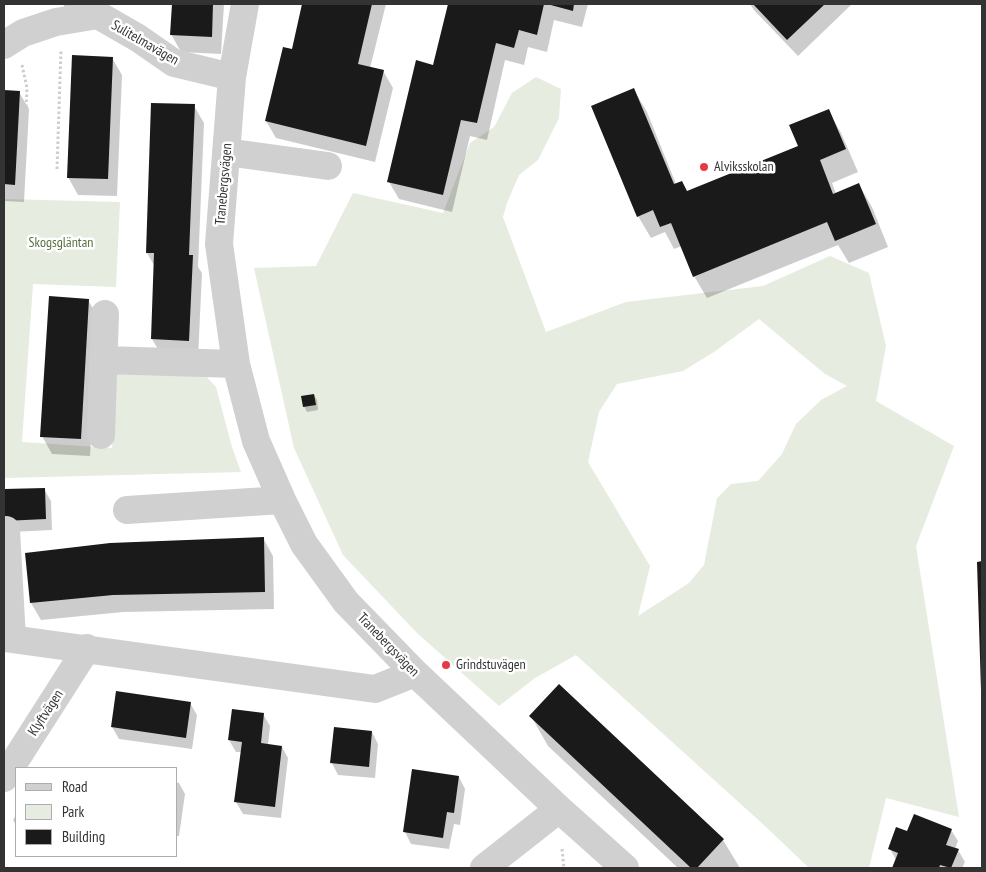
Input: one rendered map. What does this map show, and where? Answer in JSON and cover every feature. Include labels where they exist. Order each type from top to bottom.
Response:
[{"type":"street","name":"Tranebergsvägen","points":[[245,4],[232,76],[219,244],[236,364],[256,441],[304,544],[346,602],[415,674],[625,868]]},
{"type":"street","name":"Sulitelmavägen","points":[[10,41],[23,33],[61,21],[98,16],[138,38],[174,63],[232,76]]},
{"type":"street","points":[[226,152],[328,166]]},
{"type":"street","points":[[101,435],[105,314]]},
{"type":"street","points":[[104,360],[236,364]]},
{"type":"street","points":[[127,510],[282,500]]},
{"type":"street","points":[[6,530],[8,639],[88,648],[375,689],[415,674]]},
{"type":"street","name":"Klyftvägen","points":[[4,778],[88,648]]},
{"type":"street","points":[[484,868],[559,809]]},
{"type":"path","points":[[57,169],[61,21]]},
{"type":"path","points":[[10,41],[27,88],[23,176]]},
{"type":"green space","points":[[536,77],[561,89],[559,118],[538,160],[519,175],[503,217],[546,332],[626,302],[763,286],[830,256],[869,273],[886,346],[876,401],[954,446],[916,546],[959,817],[886,798],[869,868],[809,868],[576,655],[535,678],[499,706],[417,633],[343,555],[294,448],[254,268],[316,266],[353,193],[443,213],[470,143],[494,127],[512,93]],"holes":[[[759,319],[825,374],[847,386],[821,400],[796,424],[782,454],[758,481],[731,484],[717,498],[704,565],[689,583],[638,616],[650,566],[588,462],[599,412],[617,384],[683,371],[714,352]]]},
{"type":"green space","name":"Skogsgläntan","points":[[4,199],[120,202],[116,287],[33,284],[22,442],[112,448],[117,373],[205,375],[216,387],[232,447],[241,472],[4,478]]},
{"type":"building","points":[[172,4],[213,4],[212,37],[170,35]]},
{"type":"building","points":[[302,4],[372,4],[358,64],[384,70],[366,146],[265,121],[283,47],[292,49]]},
{"type":"building","points":[[448,4],[544,4],[537,35],[519,30],[514,48],[496,43],[477,123],[461,120],[443,195],[387,182],[416,60],[433,65]]},
{"type":"building","points":[[547,4],[574,4],[573,11]]},
{"type":"building","points":[[753,4],[825,4],[787,40]]},
{"type":"building","points":[[72,55],[113,57],[108,179],[67,178]]},
{"type":"building","points":[[634,88],[674,184],[682,181],[687,191],[798,146],[789,125],[829,109],[846,149],[820,160],[833,194],[859,183],[876,224],[835,241],[827,222],[693,277],[671,223],[660,227],[653,210],[637,217],[591,106]]},
{"type":"building","points":[[4,90],[20,91],[15,185],[4,184]]},
{"type":"building","points":[[151,103],[195,104],[189,255],[193,255],[189,341],[151,339],[154,253],[146,253]]},
{"type":"building","points":[[49,296],[89,299],[81,439],[40,437]]},
{"type":"building","points":[[314,394],[316,405],[303,407],[301,396]]},
{"type":"building","points":[[45,488],[46,519],[4,521],[4,489]]},
{"type":"building","points":[[264,537],[265,592],[113,595],[30,603],[25,553],[110,543]]},
{"type":"building","points":[[982,561],[982,690],[981,690],[977,562]]},
{"type":"building","points":[[559,684],[724,839],[697,868],[691,868],[529,716]]},
{"type":"building","points":[[116,691],[191,702],[186,738],[111,727]]},
{"type":"building","points":[[232,709],[264,713],[261,743],[282,746],[275,807],[234,802],[242,742],[228,740]]},
{"type":"building","points":[[334,727],[372,731],[369,767],[330,763]]},
{"type":"building","points":[[412,769],[459,776],[454,813],[447,812],[443,838],[403,832]]},
{"type":"building","points":[[914,814],[952,829],[946,845],[959,849],[951,868],[940,865],[939,868],[892,868],[898,853],[888,849],[896,827],[907,831]]},
{"type":"place","name":"Alviksskolan","points":[[704,167]]},
{"type":"place","name":"Grindstuvägen","points":[[446,665]]}]
